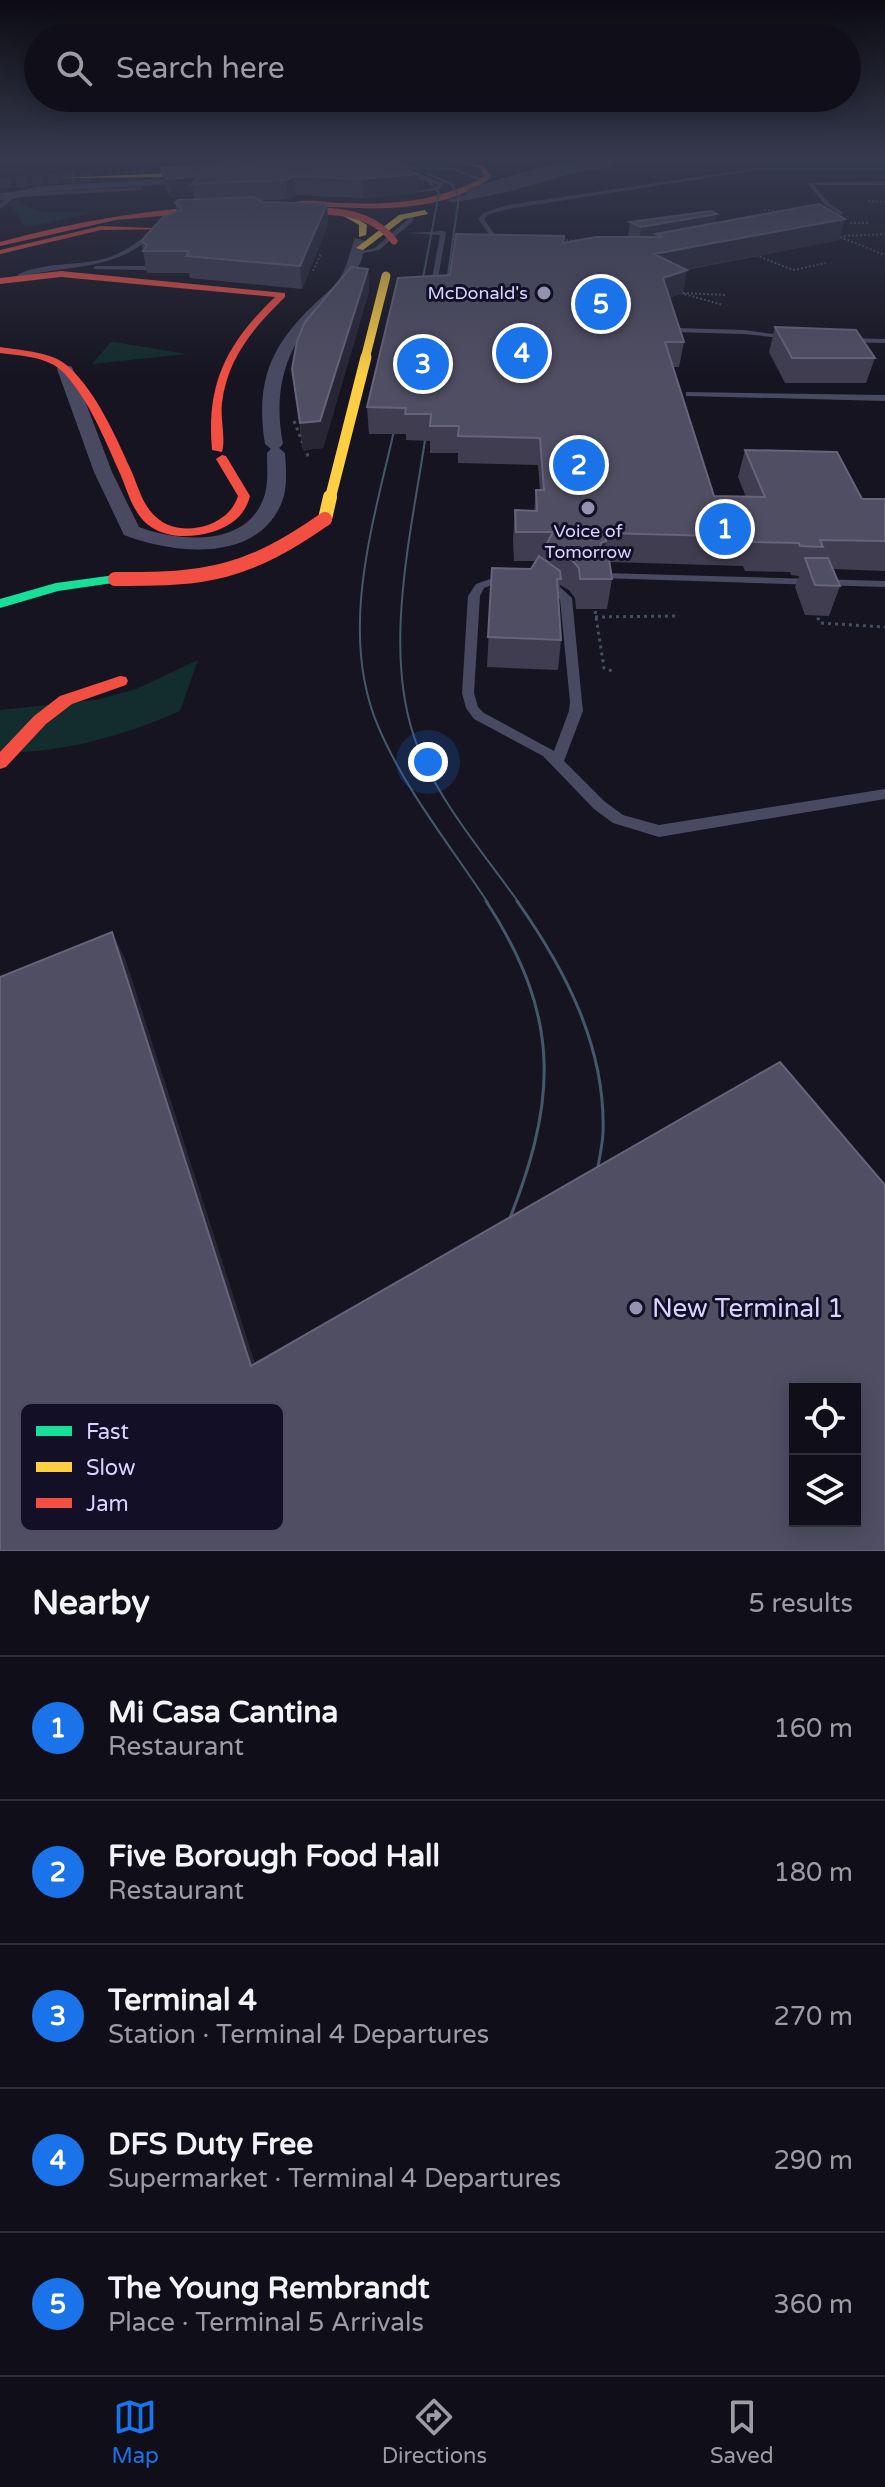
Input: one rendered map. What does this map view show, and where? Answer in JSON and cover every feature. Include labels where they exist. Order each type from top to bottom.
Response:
[{"type":"main road","points":[[0,244],[47,232]]},
{"type":"main road","points":[[0,252],[83,232]]},
{"type":"main road","points":[[0,350],[48,358],[65,368],[85,389],[141,507],[153,522],[173,532],[202,533],[224,522],[243,501],[244,493],[220,454],[213,417],[216,395],[226,363],[250,327],[282,295],[65,271],[5,276],[12,258],[38,248],[96,237],[160,232]]},
{"type":"main road","points":[[359,244],[361,232]]},
{"type":"main road","points":[[359,244],[378,232]]},
{"type":"main road","points":[[0,604],[88,581],[174,578],[237,568],[263,559],[325,519],[394,238],[389,232]]},
{"type":"main road","points":[[0,763],[40,720],[66,700],[120,681]]},
{"type":"street","points":[[65,368],[103,472],[131,531],[168,543],[215,543],[254,525],[272,503],[275,448],[269,397],[276,367],[301,323],[348,274],[359,244]]},
{"type":"street","points":[[202,533],[231,524],[256,505],[274,480]]},
{"type":"lane","points":[[493,232],[499,247],[509,252]]},
{"type":"lane","points":[[411,233],[443,233],[433,289]]},
{"type":"lane","points":[[65,271],[100,263],[136,249],[139,236]]},
{"type":"lane","points":[[65,271],[146,268]]},
{"type":"lane","points":[[677,330],[744,332],[798,338]]},
{"type":"lane","points":[[839,340],[885,341]]},
{"type":"lane","points":[[689,394],[882,397]]},
{"type":"lane","points":[[557,761],[577,709],[568,604],[558,588],[527,576],[489,581],[476,591],[469,701],[472,708],[486,722],[535,744],[618,819],[659,831],[885,794]]},
{"type":"lane","points":[[603,576],[885,584]]},
{"type":"path","points":[[883,253],[840,237],[856,233],[885,234]]},
{"type":"path","points":[[557,240],[584,241]]},
{"type":"path","points":[[313,271],[321,254]]},
{"type":"path","points":[[753,254],[794,270],[826,263]]},
{"type":"path","points":[[670,289],[723,305]]},
{"type":"path","points":[[681,293],[725,295]]},
{"type":"path","points":[[292,416],[309,459]]},
{"type":"path","points":[[812,603],[820,623],[885,627]]},
{"type":"path","points":[[595,609],[604,668],[612,671]]},
{"type":"path","points":[[595,617],[677,616]]},
{"type":"green space","points":[[111,342],[115,342],[186,354],[92,364]]},
{"type":"green space","points":[[198,660],[180,711],[92,741],[47,750],[0,753],[0,710],[100,699],[136,689]]},
{"type":"building","points":[[149,232],[315,232],[300,266],[186,256],[189,251],[143,251],[147,245],[141,241]]},
{"type":"building","points":[[772,232],[654,254],[687,270],[663,278],[684,342],[665,342],[714,496],[765,497],[745,450],[837,452],[862,499],[885,499],[885,541],[820,540],[823,547],[753,542],[751,537],[605,533],[606,541],[601,543],[600,549],[608,552],[612,579],[580,579],[579,568],[572,560],[546,545],[553,532],[516,532],[515,510],[537,511],[536,490],[544,490],[540,438],[458,436],[459,426],[430,426],[431,414],[405,414],[406,408],[367,407],[398,278],[450,275],[456,234],[564,236],[563,243],[596,237],[663,237],[656,234]]},
{"type":"building","points":[[351,267],[368,269],[320,421],[300,423],[292,369],[297,341],[305,322]]},
{"type":"building","points":[[775,327],[856,330],[875,358],[792,358]]},
{"type":"building","points":[[539,556],[560,571],[561,579],[557,579],[561,640],[488,637],[492,568],[531,569]]},
{"type":"building","points":[[805,558],[828,558],[840,586],[815,585]]},
{"type":"building","name":"New Terminal 1","points":[[112,932],[251,1366],[780,1062],[885,1185],[885,1551],[0,1551],[0,977]]},
{"type":"tram line","points":[[419,299],[432,232]]},
{"type":"tram line","points":[[445,296],[454,232]]},
{"type":"tram line","points":[[398,413],[364,570],[360,649],[366,688],[378,726],[401,772],[488,903]]},
{"type":"tram line","points":[[428,419],[403,586],[401,671],[407,712],[419,750],[439,790],[519,903]]},
{"type":"tram line","points":[[486,901],[511,944],[529,985],[540,1025],[544,1064],[535,1144],[504,1233]]},
{"type":"tram line","points":[[517,901],[566,982],[590,1040],[598,1070],[603,1133],[594,1187]]},
{"type":"traffic: fast","points":[[0,604],[56,587],[115,579]]},
{"type":"traffic: slow","points":[[360,248],[381,232]]},
{"type":"traffic: slow","points":[[325,519],[386,276]]},
{"type":"traffic: jam","points":[[0,244],[48,232]]},
{"type":"traffic: jam","points":[[0,252],[83,232]]},
{"type":"traffic: jam","points":[[388,232],[394,241]]},
{"type":"traffic: jam","points":[[0,281],[61,274],[282,295],[237,346],[220,383],[216,404],[218,450]]},
{"type":"traffic: jam","points":[[0,350],[48,358],[65,368]]},
{"type":"traffic: jam","points":[[65,368],[98,416],[147,517],[159,526],[180,532],[196,531],[223,523],[236,512],[244,496],[222,459]]},
{"type":"traffic: jam","points":[[115,579],[212,574],[250,564],[290,544],[325,519]]},
{"type":"traffic: jam","points":[[0,763],[40,720],[66,700],[120,681]]},
{"type":"place","name":"McDonald's","points":[[544,293]]},
{"type":"place","name":"The Young Rembrandt","points":[[601,304]]},
{"type":"place","name":"DFS Duty Free","points":[[522,353]]},
{"type":"place","name":"Terminal 4","points":[[423,364]]},
{"type":"place","name":"Five Borough Food Hall","points":[[579,465]]},
{"type":"place","name":"Voice of Tomorrow","points":[[588,508]]},
{"type":"place","name":"Mi Casa Cantina","points":[[725,529]]},
{"type":"place","name":"New Terminal 1","points":[[636,1308]]}]
